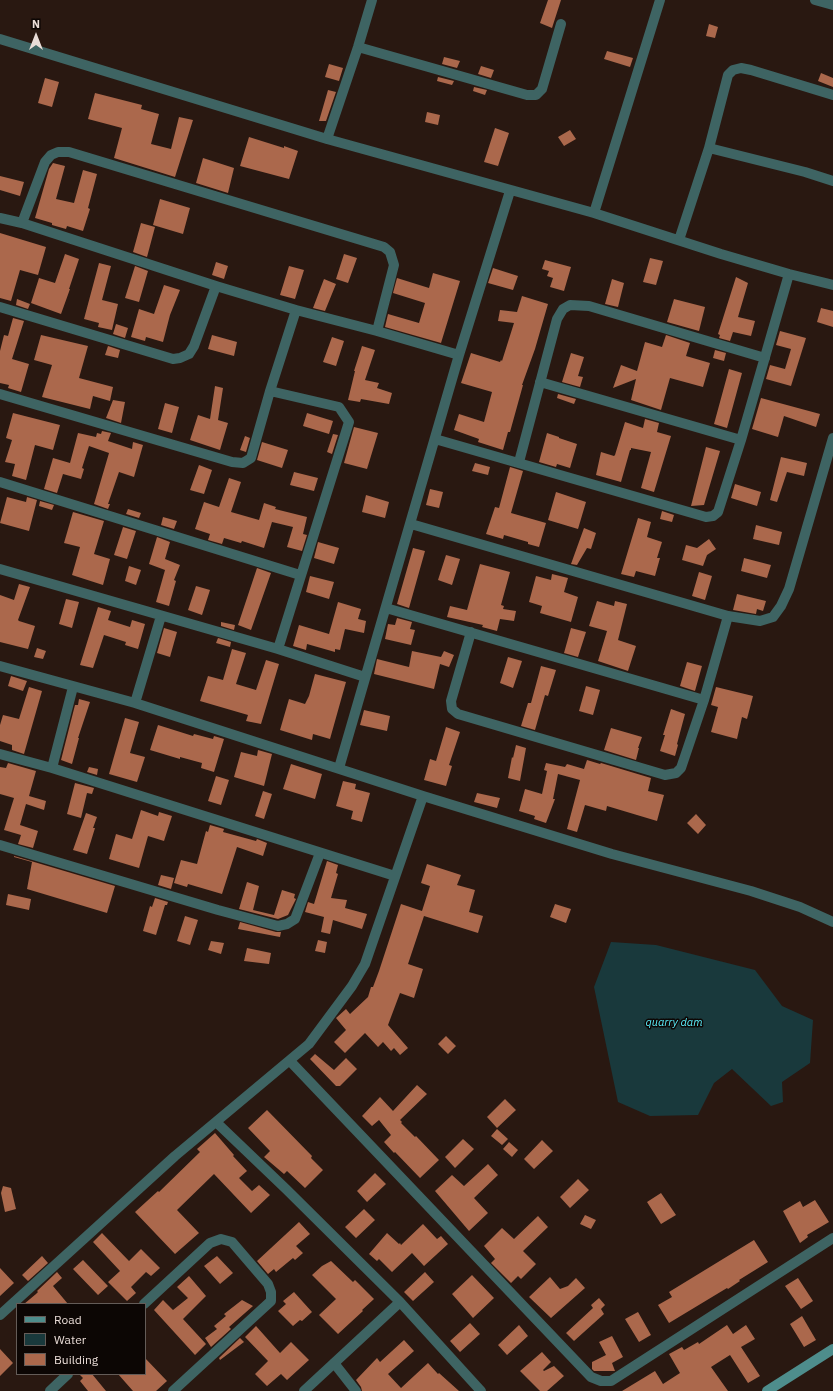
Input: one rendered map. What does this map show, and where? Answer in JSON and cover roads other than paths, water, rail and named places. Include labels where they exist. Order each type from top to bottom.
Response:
[{"type":"street","points":[[327,139],[372,0]]},
{"type":"street","points":[[594,213],[660,0]]},
{"type":"street","points":[[815,0],[833,5]]},
{"type":"street","points":[[358,47],[527,95],[536,95],[542,89],[561,24]]},
{"type":"street","points":[[0,39],[327,139],[510,191],[594,213],[789,274],[833,285]]},
{"type":"street","points":[[679,240],[709,148],[728,75],[733,70],[741,68],[752,70],[833,95]]},
{"type":"street","points":[[709,148],[805,172],[833,181]]},
{"type":"street","points":[[22,223],[45,162],[51,155],[58,152],[69,152],[384,247],[390,252],[394,265],[377,331]]},
{"type":"street","points":[[340,768],[459,355],[510,191]]},
{"type":"street","points":[[0,218],[22,223],[216,286],[296,310],[377,331],[459,355]]},
{"type":"street","points":[[435,439],[706,517],[713,516],[718,512],[741,440],[789,274]]},
{"type":"street","points":[[0,307],[173,359],[180,358],[188,354],[194,346],[216,286]]},
{"type":"street","points":[[519,462],[557,319],[563,309],[570,305],[589,306],[765,358]]},
{"type":"street","points":[[0,394],[224,460],[243,462],[251,458],[270,391],[296,310]]},
{"type":"street","points":[[540,382],[741,440]]},
{"type":"street","points":[[270,391],[339,407],[349,422],[300,574],[278,649]]},
{"type":"street","points":[[411,524],[728,616],[760,621],[773,617],[781,606],[789,589],[833,438]]},
{"type":"street","points":[[0,482],[300,574]]},
{"type":"street","points":[[0,569],[278,649],[365,677]]},
{"type":"street","points":[[386,608],[704,700]]},
{"type":"street","points":[[135,703],[161,616]]},
{"type":"street","points":[[471,632],[451,701],[452,709],[458,714],[665,774],[676,773],[681,768],[704,700],[728,616]]},
{"type":"street","points":[[0,666],[135,703],[423,796],[612,854],[752,891],[800,908],[833,922]]},
{"type":"street","points":[[52,768],[73,687]]},
{"type":"street","points":[[0,754],[52,768],[395,876]]},
{"type":"street","points":[[0,1315],[174,1156],[309,1044],[352,986],[365,964],[423,796]]},
{"type":"street","points":[[0,845],[218,910],[278,926],[287,924],[295,919],[320,853]]},
{"type":"street","points":[[290,1061],[591,1377],[601,1381],[611,1381],[833,1238]]},
{"type":"street","points":[[216,1122],[400,1302],[481,1391]]},
{"type":"street","points":[[145,1303],[210,1243],[221,1239],[232,1242],[268,1284],[271,1292],[270,1300],[173,1391]]},
{"type":"street","points":[[304,1391],[400,1302]]},
{"type":"street","points":[[767,1391],[833,1349]]},
{"type":"street","points":[[334,1363],[356,1391]]},
{"type":"street","points":[[50,1391],[67,1375]]},
{"type":"water","name":"quarry dam","points":[[611,942],[656,945],[755,970],[782,1006],[813,1020],[810,1063],[782,1082],[783,1102],[771,1106],[732,1069],[714,1083],[698,1115],[650,1116],[618,1102],[594,987]]}]
